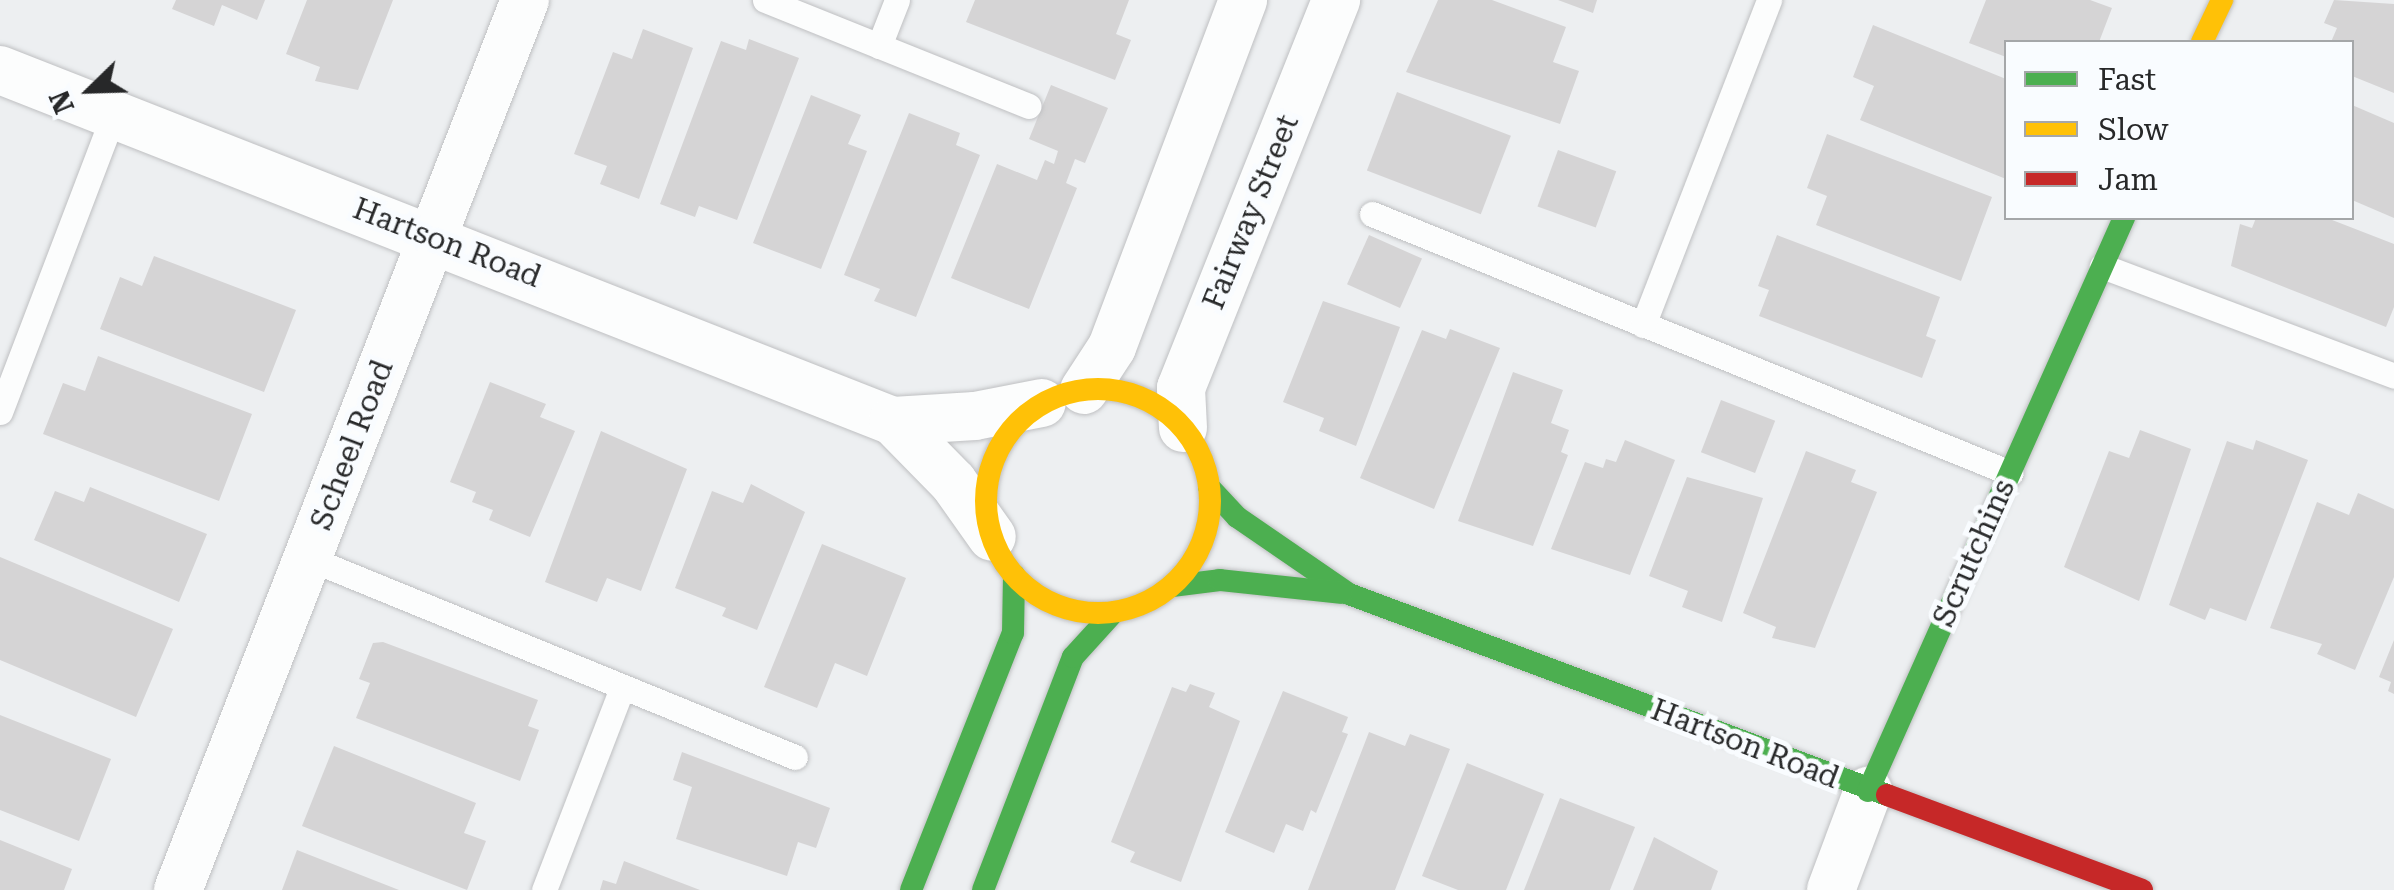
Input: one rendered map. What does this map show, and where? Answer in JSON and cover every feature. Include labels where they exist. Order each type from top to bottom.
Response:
[{"type":"street","name":"Scheel Road","points":[[178,890],[524,0]]},
{"type":"street","points":[[911,890],[1013,633],[1003,556],[987,494],[998,451],[1063,397],[1112,347],[1242,0]]},
{"type":"street","name":"Fairway Street","points":[[1182,428],[1180,388],[1336,0]]},
{"type":"street","points":[[2203,40],[2222,0]]},
{"type":"street","name":"Hartson Road","points":[[0,70],[893,421],[953,482],[1003,556]]},
{"type":"street","name":"Scrutchins","points":[[1830,890],[1868,790],[2123,220]]},
{"type":"street","points":[[983,890],[1073,657],[1113,613],[1172,586],[1206,531],[1209,488],[1182,428],[1138,396],[1063,397]]},
{"type":"street","name":"Hartson Road","points":[[893,421],[1063,397]]},
{"type":"street","name":"Hartson Road","points":[[1209,488],[1236,517],[1349,594],[2142,890]]},
{"type":"street","points":[[1003,556],[1059,606],[1113,613]]},
{"type":"street","name":"Hartson Road","points":[[1172,586],[1220,580],[1349,594]]},
{"type":"lane","points":[[765,0],[1029,106]]},
{"type":"lane","points":[[879,46],[897,0]]},
{"type":"lane","points":[[1643,325],[1769,0]]},
{"type":"lane","points":[[0,412],[114,114]]},
{"type":"lane","points":[[1372,214],[2010,473]]},
{"type":"lane","points":[[2102,266],[2394,376]]},
{"type":"lane","points":[[308,558],[795,757]]},
{"type":"lane","points":[[544,890],[622,688]]},
{"type":"building","points":[[176,0],[265,0],[257,20],[222,5],[214,26],[172,9]]},
{"type":"building","points":[[307,0],[393,0],[358,90],[315,81],[320,67],[286,54]]},
{"type":"building","points":[[975,0],[1129,0],[1116,34],[1131,40],[1115,80],[966,22]]},
{"type":"building","points":[[1438,0],[1492,0],[1566,27],[1553,62],[1579,71],[1560,124],[1406,72]]},
{"type":"building","points":[[1558,0],[1597,0],[1593,13]]},
{"type":"building","points":[[1986,0],[2090,0],[2112,8],[2100,40],[2004,40],[2004,56],[1969,43]]},
{"type":"building","points":[[2334,0],[2394,4],[2394,93],[2354,77],[2354,40],[2332,40],[2337,28],[2324,23]]},
{"type":"building","points":[[1873,25],[2004,78],[2004,178],[1860,120],[1874,86],[1853,77]]},
{"type":"building","points":[[643,29],[693,48],[639,199],[600,184],[607,166],[574,154],[613,52],[632,59]]},
{"type":"building","points":[[749,39],[799,58],[737,220],[699,206],[695,217],[660,204],[721,41],[746,50]]},
{"type":"building","points":[[1051,85],[1108,108],[1085,163],[1075,159],[1066,183],[1077,188],[1029,309],[951,278],[997,164],[1037,180],[1045,160],[1054,164],[1058,151],[1029,139]]},
{"type":"building","points":[[1397,92],[1511,136],[1481,214],[1367,170]]},
{"type":"building","points":[[811,95],[861,115],[848,144],[867,151],[821,269],[753,243]]},
{"type":"building","points":[[2354,106],[2394,123],[2394,218],[2354,201]]},
{"type":"building","points":[[909,113],[960,133],[956,145],[980,155],[916,317],[874,301],[880,289],[844,275]]},
{"type":"building","points":[[1827,134],[1992,197],[1961,281],[1816,225],[1827,196],[1807,188]]},
{"type":"building","points":[[1558,150],[1616,171],[1596,228],[1537,206]]},
{"type":"building","points":[[2255,220],[2332,220],[2394,244],[2394,307],[2386,327],[2231,266],[2240,224],[2252,228]]},
{"type":"building","points":[[1369,235],[1422,259],[1400,308],[1347,284]]},
{"type":"building","points":[[1777,235],[1940,297],[1926,336],[1936,340],[1922,378],[1759,316],[1769,290],[1758,286]]},
{"type":"building","points":[[154,256],[296,310],[264,392],[100,329],[120,277],[142,286]]},
{"type":"building","points":[[1323,301],[1400,327],[1356,446],[1319,431],[1324,418],[1283,402]]},
{"type":"building","points":[[1450,329],[1500,348],[1434,509],[1360,478],[1422,330],[1446,339]]},
{"type":"building","points":[[98,356],[252,414],[219,501],[43,434],[63,383],[85,391]]},
{"type":"building","points":[[1513,372],[1563,390],[1551,423],[1569,430],[1561,452],[1568,455],[1533,546],[1458,521]]},
{"type":"building","points":[[490,382],[546,404],[540,417],[575,431],[530,537],[489,520],[493,510],[472,502],[476,492],[450,482]]},
{"type":"building","points":[[1721,400],[1775,421],[1755,473],[1701,452]]},
{"type":"building","points":[[2140,430],[2191,449],[2139,601],[2064,567],[2109,451],[2129,458]]},
{"type":"building","points":[[601,431],[687,469],[641,591],[607,578],[597,602],[545,582]]},
{"type":"building","points":[[1625,440],[1675,460],[1630,575],[1551,549],[1585,462],[1603,468],[1606,459],[1616,462]]},
{"type":"building","points":[[2256,440],[2308,460],[2246,621],[2210,608],[2205,620],[2169,605],[2227,441],[2253,450]]},
{"type":"building","points":[[1806,451],[1856,470],[1851,482],[1877,492],[1815,648],[1772,638],[1776,627],[1743,613]]},
{"type":"building","points":[[1687,477],[1763,498],[1722,622],[1682,607],[1688,591],[1649,576]]},
{"type":"building","points":[[751,484],[805,512],[757,630],[722,616],[726,608],[675,588],[712,491],[743,503]]},
{"type":"building","points":[[90,487],[207,534],[179,602],[34,540],[55,491],[84,502]]},
{"type":"building","points":[[2358,493],[2394,509],[2394,577],[2355,670],[2317,654],[2322,644],[2270,628],[2317,502],[2349,515]]},
{"type":"building","points":[[822,544],[906,578],[867,676],[835,663],[817,708],[764,687]]},
{"type":"building","points":[[0,557],[173,629],[136,717],[0,660]]},
{"type":"building","points":[[2394,640],[2394,694],[2388,691],[2391,682],[2379,677]]},
{"type":"building","points":[[383,642],[538,700],[528,726],[539,730],[520,781],[356,718],[370,683],[359,679],[373,643]]},
{"type":"building","points":[[1190,684],[1215,693],[1209,707],[1240,721],[1181,882],[1130,862],[1135,852],[1111,842],[1172,687],[1186,692]]},
{"type":"building","points":[[1283,691],[1348,717],[1342,732],[1348,734],[1316,813],[1311,810],[1303,831],[1286,824],[1274,853],[1225,832]]},
{"type":"building","points":[[0,715],[111,759],[79,841],[0,810]]},
{"type":"building","points":[[1369,732],[1405,746],[1410,734],[1450,749],[1395,890],[1308,890]]},
{"type":"building","points":[[334,746],[476,803],[464,833],[486,841],[467,890],[302,826]]},
{"type":"building","points":[[682,752],[830,808],[816,848],[798,842],[787,876],[676,839],[692,787],[673,780]]},
{"type":"building","points":[[1467,763],[1544,794],[1506,890],[1458,890],[1422,876]]},
{"type":"building","points":[[1560,798],[1635,827],[1610,890],[1524,890]]},
{"type":"building","points":[[1654,837],[1718,871],[1711,890],[1633,890]]},
{"type":"building","points":[[0,840],[72,869],[64,890],[0,890]]},
{"type":"building","points":[[297,850],[399,890],[282,890]]},
{"type":"building","points":[[624,861],[700,890],[600,890],[603,880],[616,884]]},
{"type":"traffic: fast","points":[[1868,791],[2123,220]]},
{"type":"traffic: fast","points":[[1209,487],[1237,517],[1349,594],[1887,795]]},
{"type":"traffic: fast","points":[[911,890],[1013,633],[1014,575]]},
{"type":"traffic: fast","points":[[1172,586],[1220,580],[1341,593]]},
{"type":"traffic: fast","points":[[983,890],[1073,657],[1113,613]]},
{"type":"traffic: slow","points":[[2203,40],[2222,0]]},
{"type":"traffic: slow","points":[[1098,389],[1141,398],[1177,422],[1201,458],[1210,501],[1201,544],[1177,580],[1141,604],[1098,613],[1055,604],[1019,580],[995,544],[986,501],[995,458],[1019,422],[1055,398],[1098,389]]},
{"type":"traffic: jam","points":[[1887,795],[2142,890]]}]
